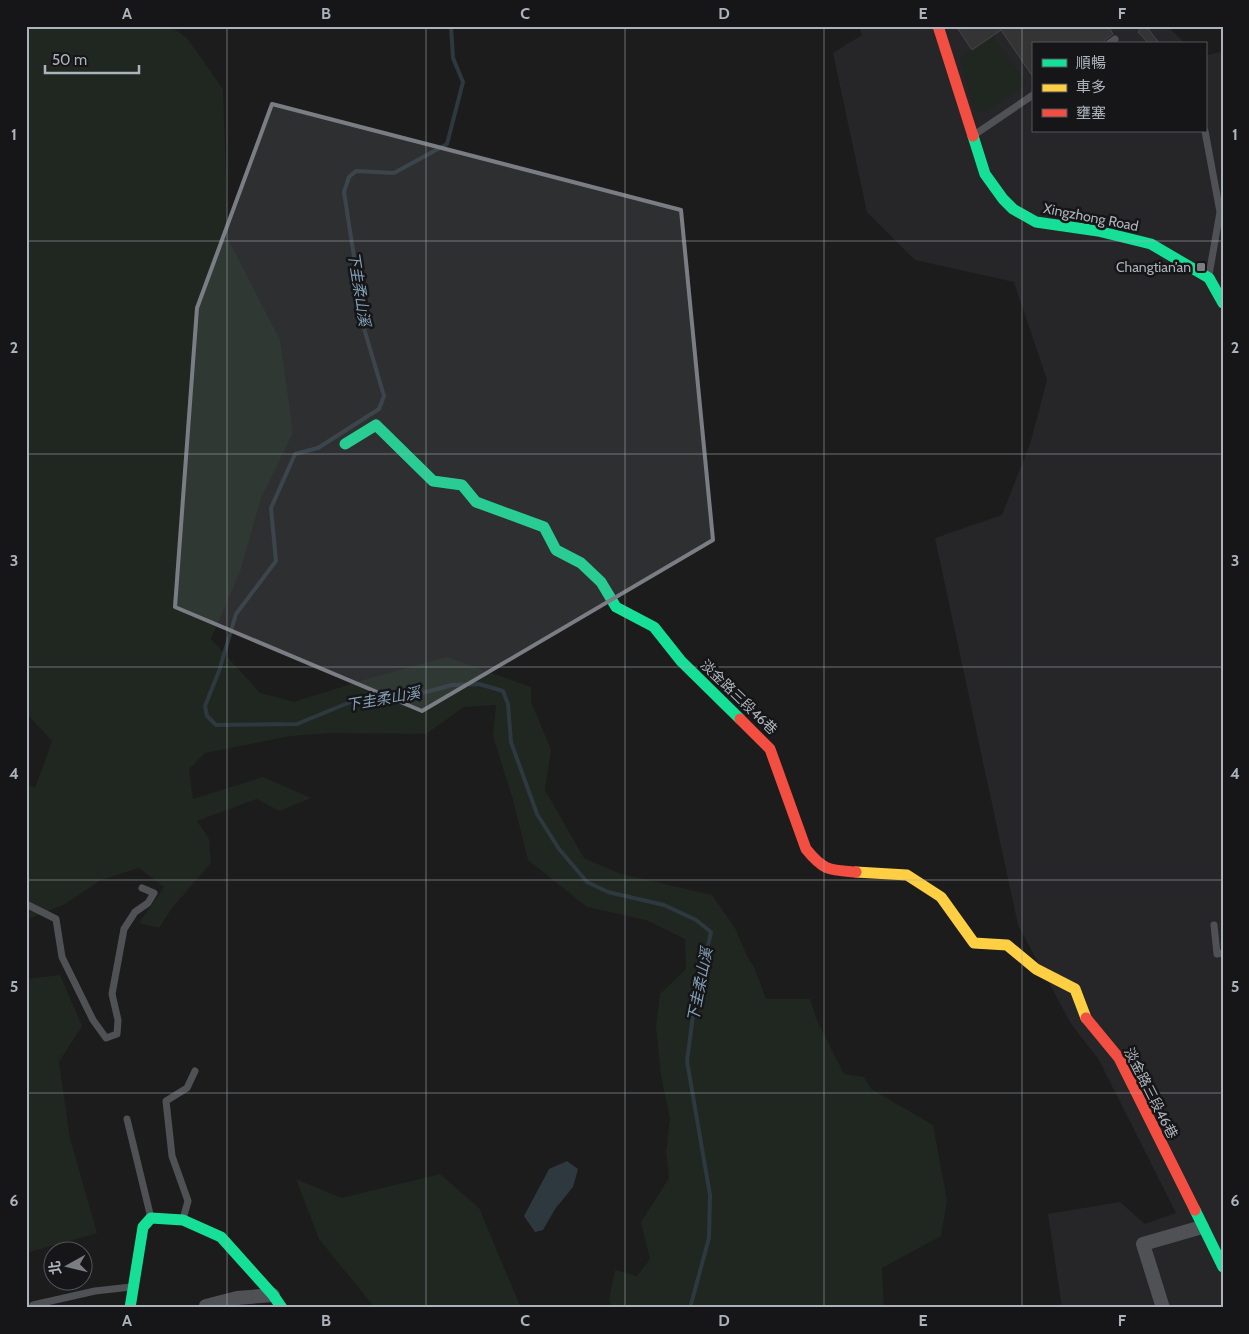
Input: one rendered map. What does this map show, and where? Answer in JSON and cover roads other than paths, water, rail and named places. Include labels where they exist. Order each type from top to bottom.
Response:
[{"type":"street","name":"Xingzhong Road","points":[[938,26],[985,174],[1003,200],[1013,209],[1036,222],[1098,231],[1151,244],[1208,278],[1223,303]]},
{"type":"street","name":"淡金路三段46巷","points":[[345,444],[376,425],[433,481],[462,485],[476,502],[544,526],[556,550],[581,564],[601,582],[616,607],[654,627],[681,661],[770,748],[806,849],[815,860],[829,870],[907,875],[941,897],[974,943],[1007,945],[1036,969],[1076,989],[1086,1017],[1119,1058],[1223,1267]]},
{"type":"street","points":[[130,1308],[143,1227],[151,1218],[183,1220],[221,1237],[273,1295],[282,1308]]},
{"type":"street","points":[[1163,1308],[1143,1244],[1202,1226]]},
{"type":"street","points":[[206,1308],[206,1306],[237,1298],[273,1295]]},
{"type":"lane","points":[[1111,42],[1115,39]]},
{"type":"lane","points":[[974,135],[1032,96]]},
{"type":"lane","points":[[1205,132],[1222,212],[1208,278]]},
{"type":"lane","points":[[26,904],[56,919],[62,957],[92,1020],[106,1038],[117,1034],[118,1020],[112,994],[124,929],[135,912],[148,903],[154,893],[142,888]]},
{"type":"lane","points":[[1214,925],[1217,954],[1223,953]]},
{"type":"lane","points":[[183,1220],[188,1201],[172,1156],[166,1100],[187,1088],[195,1071]]},
{"type":"lane","points":[[127,1119],[151,1218]]},
{"type":"lane","points":[[33,1305],[95,1292],[134,1287]]},
{"type":"waterway","name":"下圭柔山溪","points":[[451,26],[453,58],[463,82],[447,144],[394,173],[356,171],[349,177],[344,192],[363,325],[384,396],[379,409],[318,448],[295,454],[271,508],[276,561],[236,614],[219,671],[205,706],[207,716],[216,725],[297,724],[353,701],[411,696],[452,685],[479,684],[503,691],[508,704],[511,742],[537,814],[559,849],[587,882],[608,892],[664,905],[696,920],[711,932],[694,1008],[687,1061],[710,1195],[709,1238],[690,1308]]},
{"type":"place","name":"Changtian’an","points":[[1201,267]]}]
